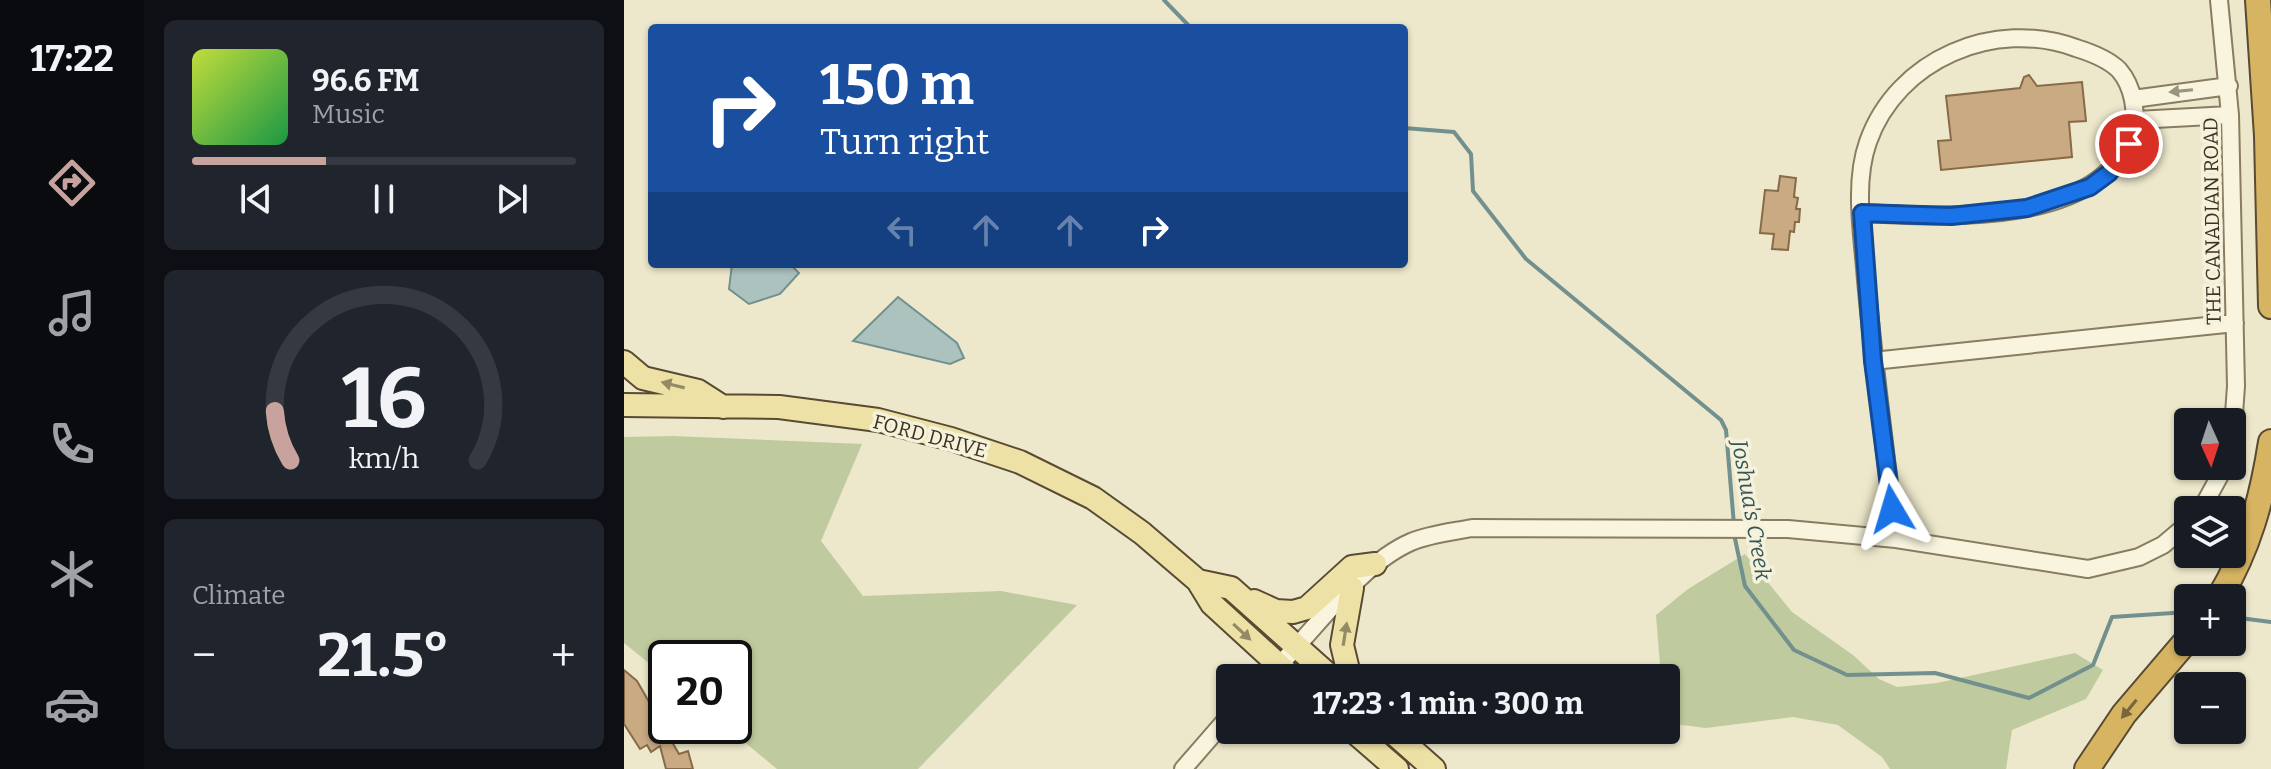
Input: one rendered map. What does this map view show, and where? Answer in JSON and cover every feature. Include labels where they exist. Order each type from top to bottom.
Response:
[{"type":"highway","points":[[2258,0],[2267,136],[2271,306]]},
{"type":"highway","points":[[2226,584],[2253,528],[2271,442]]},
{"type":"highway","points":[[2087,769],[2124,714],[2174,655]]},
{"type":"main road","points":[[624,362],[643,378],[698,391],[724,408]]},
{"type":"main road","name":"FORD DRIVE","points":[[624,405],[779,407],[878,420],[951,439],[1020,462],[1093,498],[1142,533],[1198,581],[1212,604],[1269,664]]},
{"type":"main road","points":[[1238,594],[1276,611],[1293,612],[1317,603],[1352,567],[1375,564]]},
{"type":"main road","name":"FORD DRIVE","points":[[1198,581],[1231,588],[1316,664]]},
{"type":"main road","points":[[1347,664],[1342,645],[1352,588]]},
{"type":"main road","points":[[1368,744],[1397,769]]},
{"type":"main road","points":[[1406,744],[1434,769]]},
{"type":"street","name":"THE CANADIAN ROAD","points":[[2219,0],[2229,86],[2234,408]]},
{"type":"street","points":[[1862,213],[1951,216],[2027,208],[2090,187],[2109,173],[2129,144],[2136,120],[2133,99],[2118,70],[2090,53],[2051,38],[2002,39],[1959,48],[1926,65],[1883,112],[1867,143],[1862,175],[1862,213],[1873,361],[1896,539]]},
{"type":"street","points":[[2133,99],[2229,86]]},
{"type":"street","points":[[2136,120],[2230,115]]},
{"type":"street","points":[[1873,361],[2235,323]]},
{"type":"street","points":[[1286,664],[1375,564],[1412,542],[1472,528],[1763,529],[1896,539],[2088,569],[2109,567],[2139,557],[2174,536]]},
{"type":"street","points":[[1183,769],[1216,731]]},
{"type":"green space","points":[[673,436],[862,444],[821,541],[863,596],[1001,591],[1077,605],[918,769],[777,769],[747,744],[752,744],[752,640],[648,640],[648,662],[624,643],[624,437]]},
{"type":"green space","points":[[1745,554],[1792,612],[1853,655],[1879,679],[1897,687],[1937,683],[2075,653],[2103,670],[2086,699],[2012,730],[2006,769],[1890,769],[1882,757],[1838,725],[1793,717],[1706,728],[1680,725],[1680,664],[1660,664],[1656,615],[1688,589]]},
{"type":"water","points":[[732,268],[794,268],[799,273],[780,294],[749,304],[729,289]]},
{"type":"water","points":[[898,297],[957,343],[964,358],[950,364],[853,341]]},
{"type":"building","points":[[2029,75],[2037,86],[2082,82],[2086,121],[2069,122],[2072,157],[1941,170],[1938,141],[1951,140],[1946,96],[2020,88],[2024,77]]},
{"type":"building","points":[[1780,176],[1796,178],[1794,197],[1798,198],[1796,209],[1800,209],[1799,222],[1795,222],[1794,232],[1790,231],[1788,250],[1772,249],[1774,234],[1760,233],[1765,190],[1778,191]]},
{"type":"building","points":[[624,670],[637,681],[648,700],[648,744],[673,744],[679,754],[688,751],[693,769],[666,769],[660,746],[651,752],[647,745],[640,749],[624,724]]},
{"type":"waterway","name":"Joshua's Creek","points":[[1164,0],[1187,24]]},
{"type":"waterway","name":"Joshua's Creek","points":[[1408,128],[1454,132],[1471,154],[1473,191],[1526,259],[1721,420],[1726,430],[1734,525]]},
{"type":"waterway","name":"Joshua's Creek","points":[[1734,534],[1745,586],[1794,650],[1847,675],[1935,673],[2029,698],[2093,665],[2112,617],[2174,613]]},
{"type":"waterway","name":"Joshua's Creek","points":[[2246,619],[2271,622]]},
{"type":"route","points":[[1892,509],[1873,361],[1862,213],[1951,216],[2027,208],[2090,187],[2109,173],[2129,144]]}]
